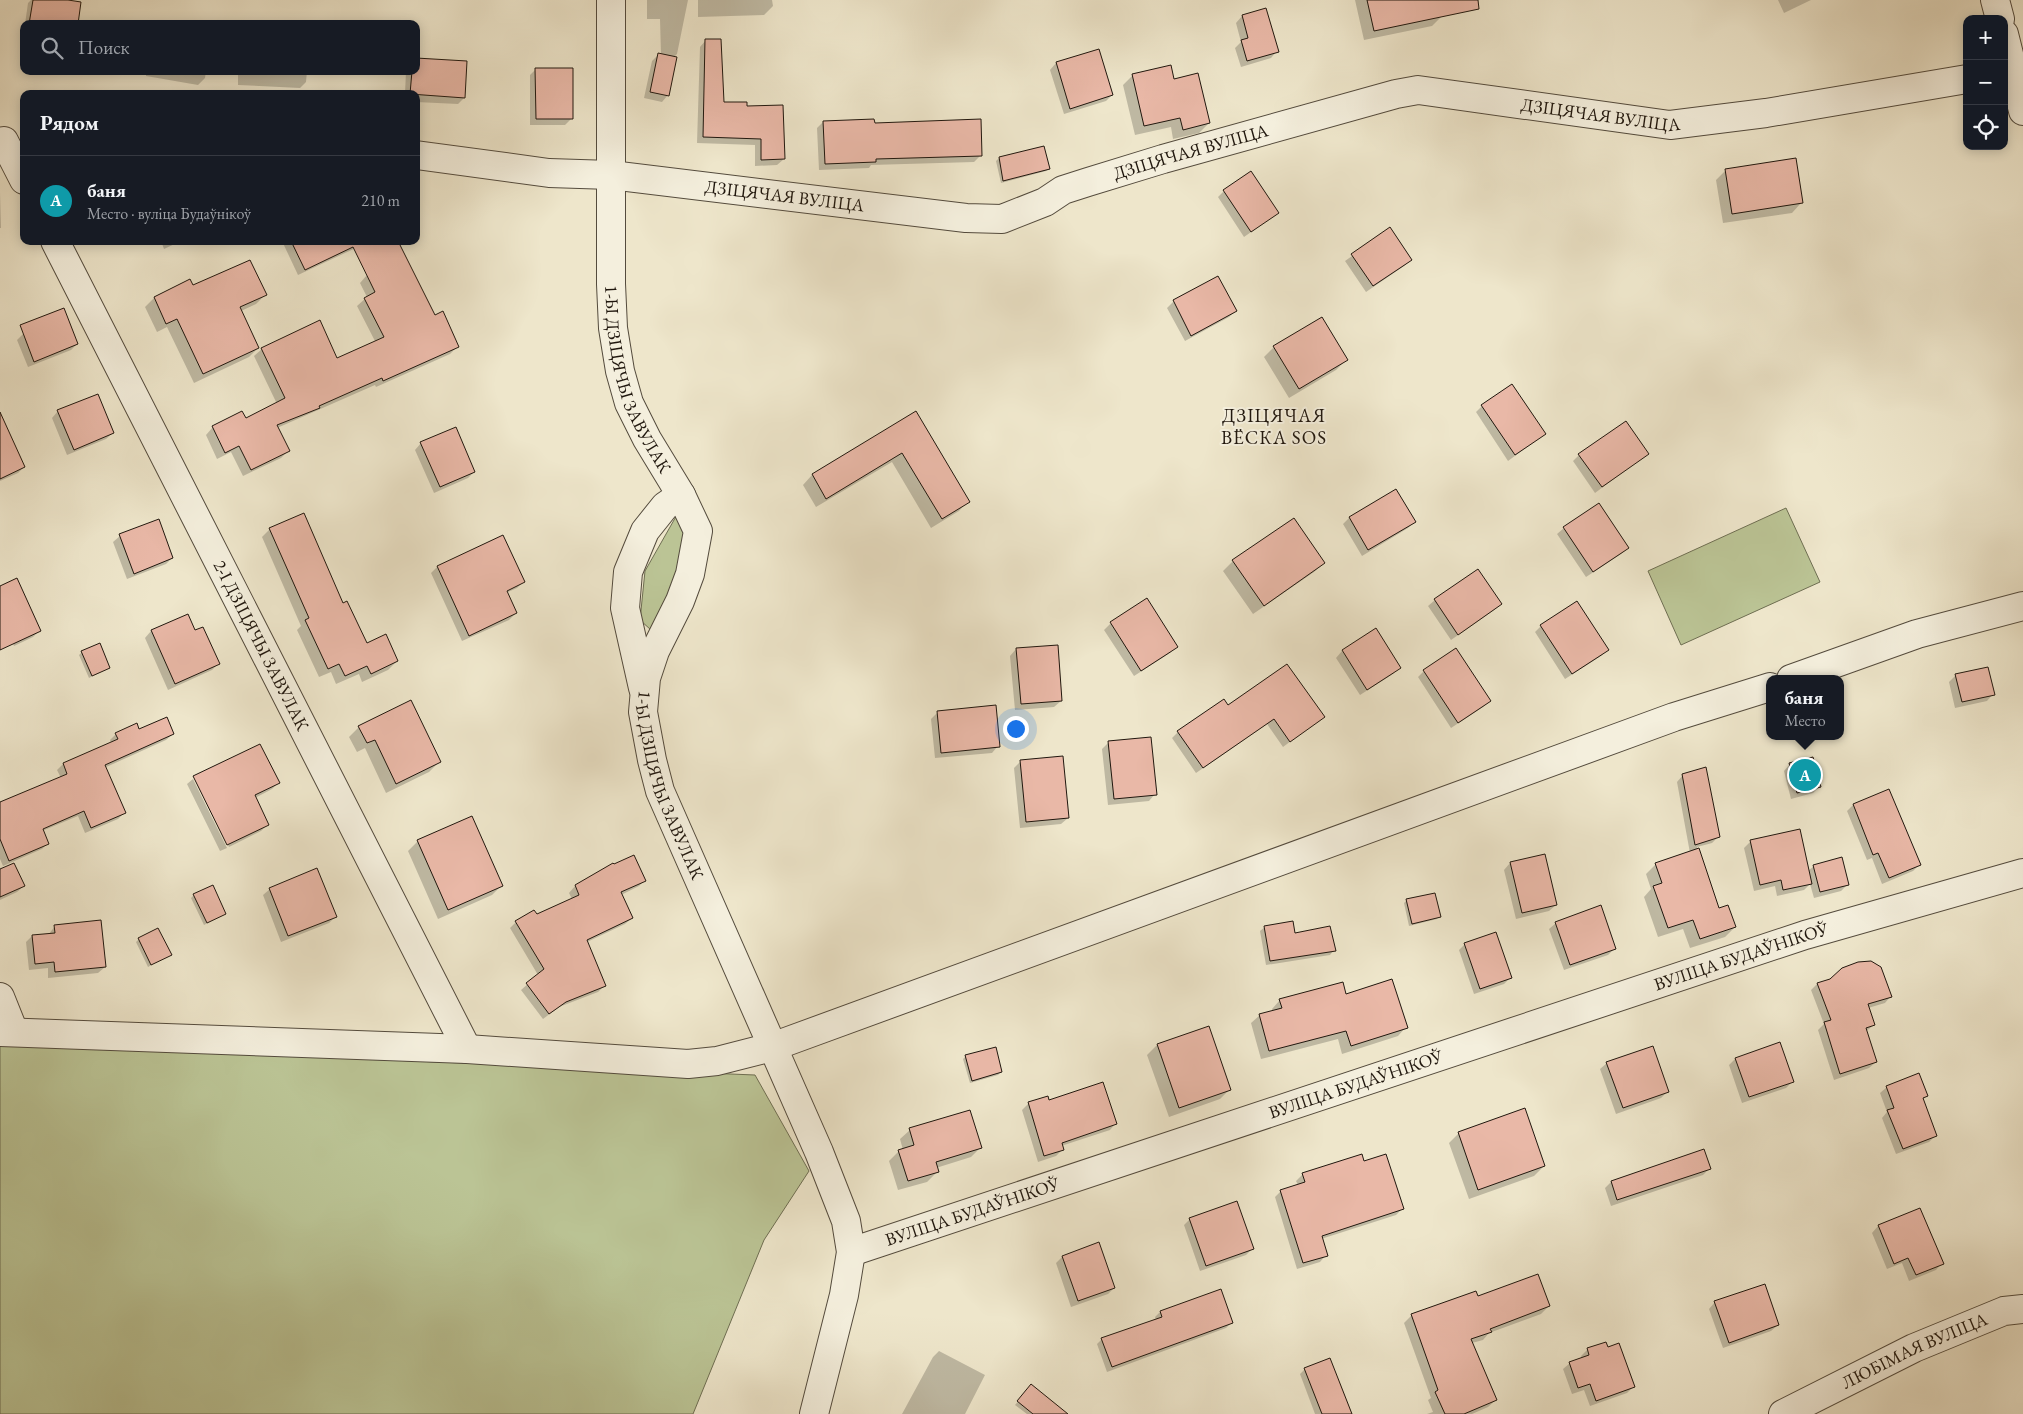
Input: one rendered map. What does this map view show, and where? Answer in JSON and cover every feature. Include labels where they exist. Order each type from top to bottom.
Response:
[{"type":"street","name":"1-Ы ДЗІЦЯЧЫ ЗАВУЛАК","points":[[611,0],[612,302],[613,328],[620,371],[629,403],[647,439],[681,495],[698,531],[690,574],[680,601],[655,651],[646,678],[643,712],[652,760],[660,792],[835,1190],[846,1221],[851,1252]]},
{"type":"street","points":[[1995,0],[1999,15]]},
{"type":"street","points":[[2009,72],[2023,111]]},
{"type":"street","name":"ДЗІЦЯЧАЯ ВУЛІЦА","points":[[420,157],[549,173],[611,175],[966,218],[1002,219],[1045,202],[1063,190],[1153,162],[1396,94],[1418,90],[1670,125],[1766,113],[1963,80]]},
{"type":"street","points":[[9,140],[20,169]]},
{"type":"street","name":"2-І ДЗІЦЯЧЫ ЗАВУЛАК","points":[[57,245],[467,1049]]},
{"type":"street","points":[[645,694],[625,608],[628,572],[645,531],[665,506],[681,495]]},
{"type":"street","points":[[1802,675],[1917,634],[2023,606]]},
{"type":"street","points":[[0,997],[7,1032],[467,1049],[688,1064],[717,1061],[772,1047],[1674,717],[1766,688]]},
{"type":"street","name":"ВУЛІЦА БУДАЎНІКОЎ","points":[[851,1252],[1805,935],[2023,872]]},
{"type":"street","points":[[814,1414],[844,1294],[851,1252]]},
{"type":"street","name":"ЛЮБІМАЯ ВУЛІЦА","points":[[1783,1414],[1914,1348],[2004,1311],[2023,1309]]},
{"type":"green space","points":[[1786,508],[1820,582],[1681,645],[1648,571]]},
{"type":"green space","points":[[678,513],[686,531],[686,560],[651,630],[640,620],[645,571]]},
{"type":"green space","points":[[0,1044],[755,1075],[809,1171],[764,1240],[693,1414],[0,1414]]},
{"type":"building","points":[[33,0],[81,2],[79,20],[30,20]]},
{"type":"building","points":[[1367,0],[1478,0],[1479,9],[1374,31]]},
{"type":"building","points":[[1266,8],[1279,52],[1247,61],[1241,40],[1248,38],[1242,15]]},
{"type":"building","points":[[705,39],[721,39],[724,102],[747,102],[747,106],[783,105],[785,159],[761,160],[761,139],[703,137]]},
{"type":"building","points":[[1099,49],[1113,95],[1070,109],[1056,62]]},
{"type":"building","points":[[658,53],[677,57],[669,96],[650,92]]},
{"type":"building","points":[[420,58],[467,61],[465,98],[420,95],[420,90],[410,90],[412,75],[420,75]]},
{"type":"building","points":[[1171,65],[1174,79],[1198,73],[1210,123],[1183,130],[1180,118],[1144,126],[1132,74]]},
{"type":"building","points":[[535,68],[573,68],[573,119],[536,119]]},
{"type":"building","points":[[874,119],[875,123],[981,119],[982,156],[876,159],[876,162],[825,164],[823,121]]},
{"type":"building","points":[[1044,146],[1050,169],[1003,181],[999,157]]},
{"type":"building","points":[[1796,158],[1803,203],[1732,214],[1725,169]]},
{"type":"building","points":[[1251,171],[1279,213],[1251,232],[1223,190]]},
{"type":"building","points":[[1390,227],[1412,260],[1373,286],[1351,254]]},
{"type":"building","points":[[293,245],[400,245],[435,315],[443,311],[459,347],[383,381],[382,378],[319,406],[320,408],[277,425],[290,451],[251,470],[239,446],[225,453],[212,426],[242,411],[246,418],[285,398],[261,348],[320,320],[337,358],[384,337],[364,298],[375,292],[353,247],[305,270]]},
{"type":"building","points":[[250,260],[267,295],[240,307],[259,348],[203,374],[177,319],[166,324],[154,297],[190,279],[193,285]]},
{"type":"building","points":[[1218,276],[1237,311],[1191,336],[1173,300]]},
{"type":"building","points":[[64,308],[78,344],[34,362],[20,325]]},
{"type":"building","points":[[1322,317],[1348,360],[1299,389],[1273,346]]},
{"type":"building","points":[[1512,384],[1546,434],[1515,455],[1481,405]]},
{"type":"building","points":[[98,394],[114,433],[74,450],[57,410]]},
{"type":"building","points":[[916,411],[970,502],[942,519],[902,453],[826,499],[812,474]]},
{"type":"building","points":[[0,412],[25,467],[0,479]]},
{"type":"building","points":[[1626,421],[1649,454],[1602,487],[1578,454]]},
{"type":"building","points":[[456,427],[475,472],[440,487],[420,442]]},
{"type":"building","points":[[1396,489],[1416,522],[1368,550],[1349,517]]},
{"type":"building","points":[[1599,503],[1629,548],[1593,572],[1563,527]]},
{"type":"building","points":[[304,513],[343,603],[347,601],[367,643],[386,634],[398,661],[371,674],[367,666],[345,676],[339,664],[328,669],[305,620],[309,618],[269,528]]},
{"type":"building","points":[[1294,518],[1325,563],[1264,606],[1232,560]]},
{"type":"building","points":[[159,519],[173,558],[134,574],[119,534]]},
{"type":"building","points":[[503,535],[525,582],[507,591],[517,613],[469,636],[437,566]]},
{"type":"building","points":[[1478,569],[1502,604],[1458,635],[1434,599]]},
{"type":"building","points":[[17,578],[41,631],[0,650],[0,586]]},
{"type":"building","points":[[1147,598],[1178,647],[1141,671],[1110,622]]},
{"type":"building","points":[[1577,601],[1609,650],[1572,674],[1540,625]]},
{"type":"building","points":[[188,614],[195,630],[203,627],[220,664],[175,684],[151,630]]},
{"type":"building","points":[[1376,628],[1401,668],[1367,690],[1342,650]]},
{"type":"building","points":[[100,643],[110,668],[92,676],[81,651]]},
{"type":"building","points":[[1058,645],[1062,701],[1021,704],[1016,648]]},
{"type":"building","points":[[1456,648],[1491,701],[1458,723],[1423,670]]},
{"type":"building","points":[[1287,664],[1325,717],[1290,742],[1274,719],[1203,768],[1177,731],[1224,699],[1228,705]]},
{"type":"building","points":[[1988,667],[1995,695],[1962,702],[1955,674]]},
{"type":"building","points":[[411,700],[441,762],[396,784],[375,740],[367,743],[358,726]]},
{"type":"building","points":[[996,705],[1000,747],[941,753],[937,711]]},
{"type":"building","points":[[167,717],[174,734],[105,765],[126,813],[91,828],[84,811],[43,829],[49,844],[9,861],[0,839],[0,802],[67,774],[63,763],[118,739],[115,733],[137,723],[139,729]]},
{"type":"building","points":[[1151,737],[1157,795],[1114,799],[1108,741]]},
{"type":"building","points":[[260,744],[280,783],[255,795],[269,825],[227,845],[193,776]]},
{"type":"building","points":[[1063,756],[1069,818],[1026,822],[1020,760]]},
{"type":"building","points":[[1813,757],[1821,787],[1797,793],[1789,763]]},
{"type":"building","points":[[1706,767],[1720,837],[1695,845],[1682,774]]},
{"type":"building","points":[[1889,789],[1921,865],[1889,878],[1878,853],[1873,855],[1853,804]]},
{"type":"building","points":[[472,816],[503,886],[448,910],[417,840]]},
{"type":"building","points":[[1800,829],[1812,884],[1783,890],[1781,880],[1760,885],[1750,840]]},
{"type":"building","points":[[1699,848],[1719,908],[1728,905],[1736,927],[1700,939],[1693,920],[1668,928],[1653,886],[1662,883],[1655,863]]},
{"type":"building","points":[[1545,854],[1557,905],[1522,913],[1510,862]]},
{"type":"building","points":[[634,855],[646,881],[621,892],[633,918],[587,940],[606,986],[566,1002],[549,1014],[526,983],[544,969],[515,921],[534,910],[537,914],[579,895],[575,885],[613,863]]},
{"type":"building","points":[[1842,857],[1849,885],[1820,892],[1813,865]]},
{"type":"building","points":[[14,863],[25,886],[0,897],[0,869]]},
{"type":"building","points":[[317,868],[337,917],[288,936],[269,888]]},
{"type":"building","points":[[213,885],[226,914],[207,923],[193,894]]},
{"type":"building","points":[[1435,893],[1441,917],[1412,924],[1406,899]]},
{"type":"building","points":[[1601,905],[1616,949],[1570,965],[1555,922]]},
{"type":"building","points":[[101,920],[106,967],[55,972],[54,962],[35,964],[32,935],[55,933],[54,925]]},
{"type":"building","points":[[1293,921],[1295,933],[1330,926],[1336,951],[1270,961],[1264,926]]},
{"type":"building","points":[[158,928],[172,955],[151,965],[138,938]]},
{"type":"building","points":[[1496,932],[1512,978],[1480,989],[1464,943]]},
{"type":"building","points":[[1871,961],[1881,967],[1892,997],[1868,1004],[1875,1025],[1866,1028],[1877,1062],[1840,1074],[1824,1022],[1831,1020],[1817,983],[1830,979],[1842,968],[1858,962]]},
{"type":"building","points":[[1392,979],[1408,1028],[1351,1046],[1346,1031],[1269,1051],[1259,1014],[1282,1008],[1279,999],[1343,982],[1346,994]]},
{"type":"building","points":[[1209,1026],[1231,1090],[1179,1108],[1157,1044]]},
{"type":"building","points":[[1780,1042],[1794,1082],[1749,1097],[1735,1058]]},
{"type":"building","points":[[1653,1046],[1669,1092],[1623,1108],[1606,1062]]},
{"type":"building","points":[[996,1047],[1002,1072],[972,1081],[965,1055]]},
{"type":"building","points":[[1919,1073],[1928,1096],[1923,1098],[1937,1136],[1903,1149],[1887,1110],[1894,1108],[1886,1086]]},
{"type":"building","points":[[1103,1082],[1117,1124],[1062,1143],[1064,1150],[1044,1156],[1028,1102],[1048,1096],[1049,1100]]},
{"type":"building","points":[[1525,1108],[1545,1166],[1478,1190],[1458,1132]]},
{"type":"building","points":[[970,1110],[982,1148],[936,1162],[939,1172],[908,1181],[898,1150],[914,1145],[909,1128]]},
{"type":"building","points":[[1704,1149],[1711,1169],[1617,1200],[1611,1181]]},
{"type":"building","points":[[1362,1154],[1364,1161],[1386,1154],[1404,1209],[1322,1236],[1328,1256],[1303,1263],[1280,1190],[1305,1182],[1302,1173]]},
{"type":"building","points":[[1237,1201],[1254,1249],[1206,1266],[1189,1218]]},
{"type":"building","points":[[1920,1208],[1944,1264],[1916,1275],[1908,1258],[1894,1264],[1878,1225]]},
{"type":"building","points":[[1099,1242],[1115,1288],[1078,1301],[1062,1256]]},
{"type":"building","points":[[1538,1274],[1550,1306],[1490,1329],[1492,1332],[1471,1339],[1497,1400],[1464,1414],[1445,1414],[1435,1392],[1438,1390],[1411,1314],[1476,1291],[1478,1296]]},
{"type":"building","points":[[1765,1284],[1779,1325],[1729,1343],[1714,1301]]},
{"type":"building","points":[[1221,1289],[1233,1323],[1112,1367],[1101,1338],[1162,1317],[1160,1311]]},
{"type":"building","points":[[1606,1342],[1608,1347],[1619,1343],[1635,1387],[1596,1401],[1590,1384],[1578,1388],[1569,1362],[1589,1355],[1587,1348]]},
{"type":"building","points":[[1330,1358],[1352,1414],[1322,1414],[1304,1368]]},
{"type":"building","points":[[1031,1384],[1068,1414],[1033,1414],[1017,1401]]},
{"type":"place","name":"баня","points":[[1805,775]]},
{"type":"district","name":"ДЗІЦЯЧАЯ ВЁСКА SOS","points":[[1274,426]]}]
